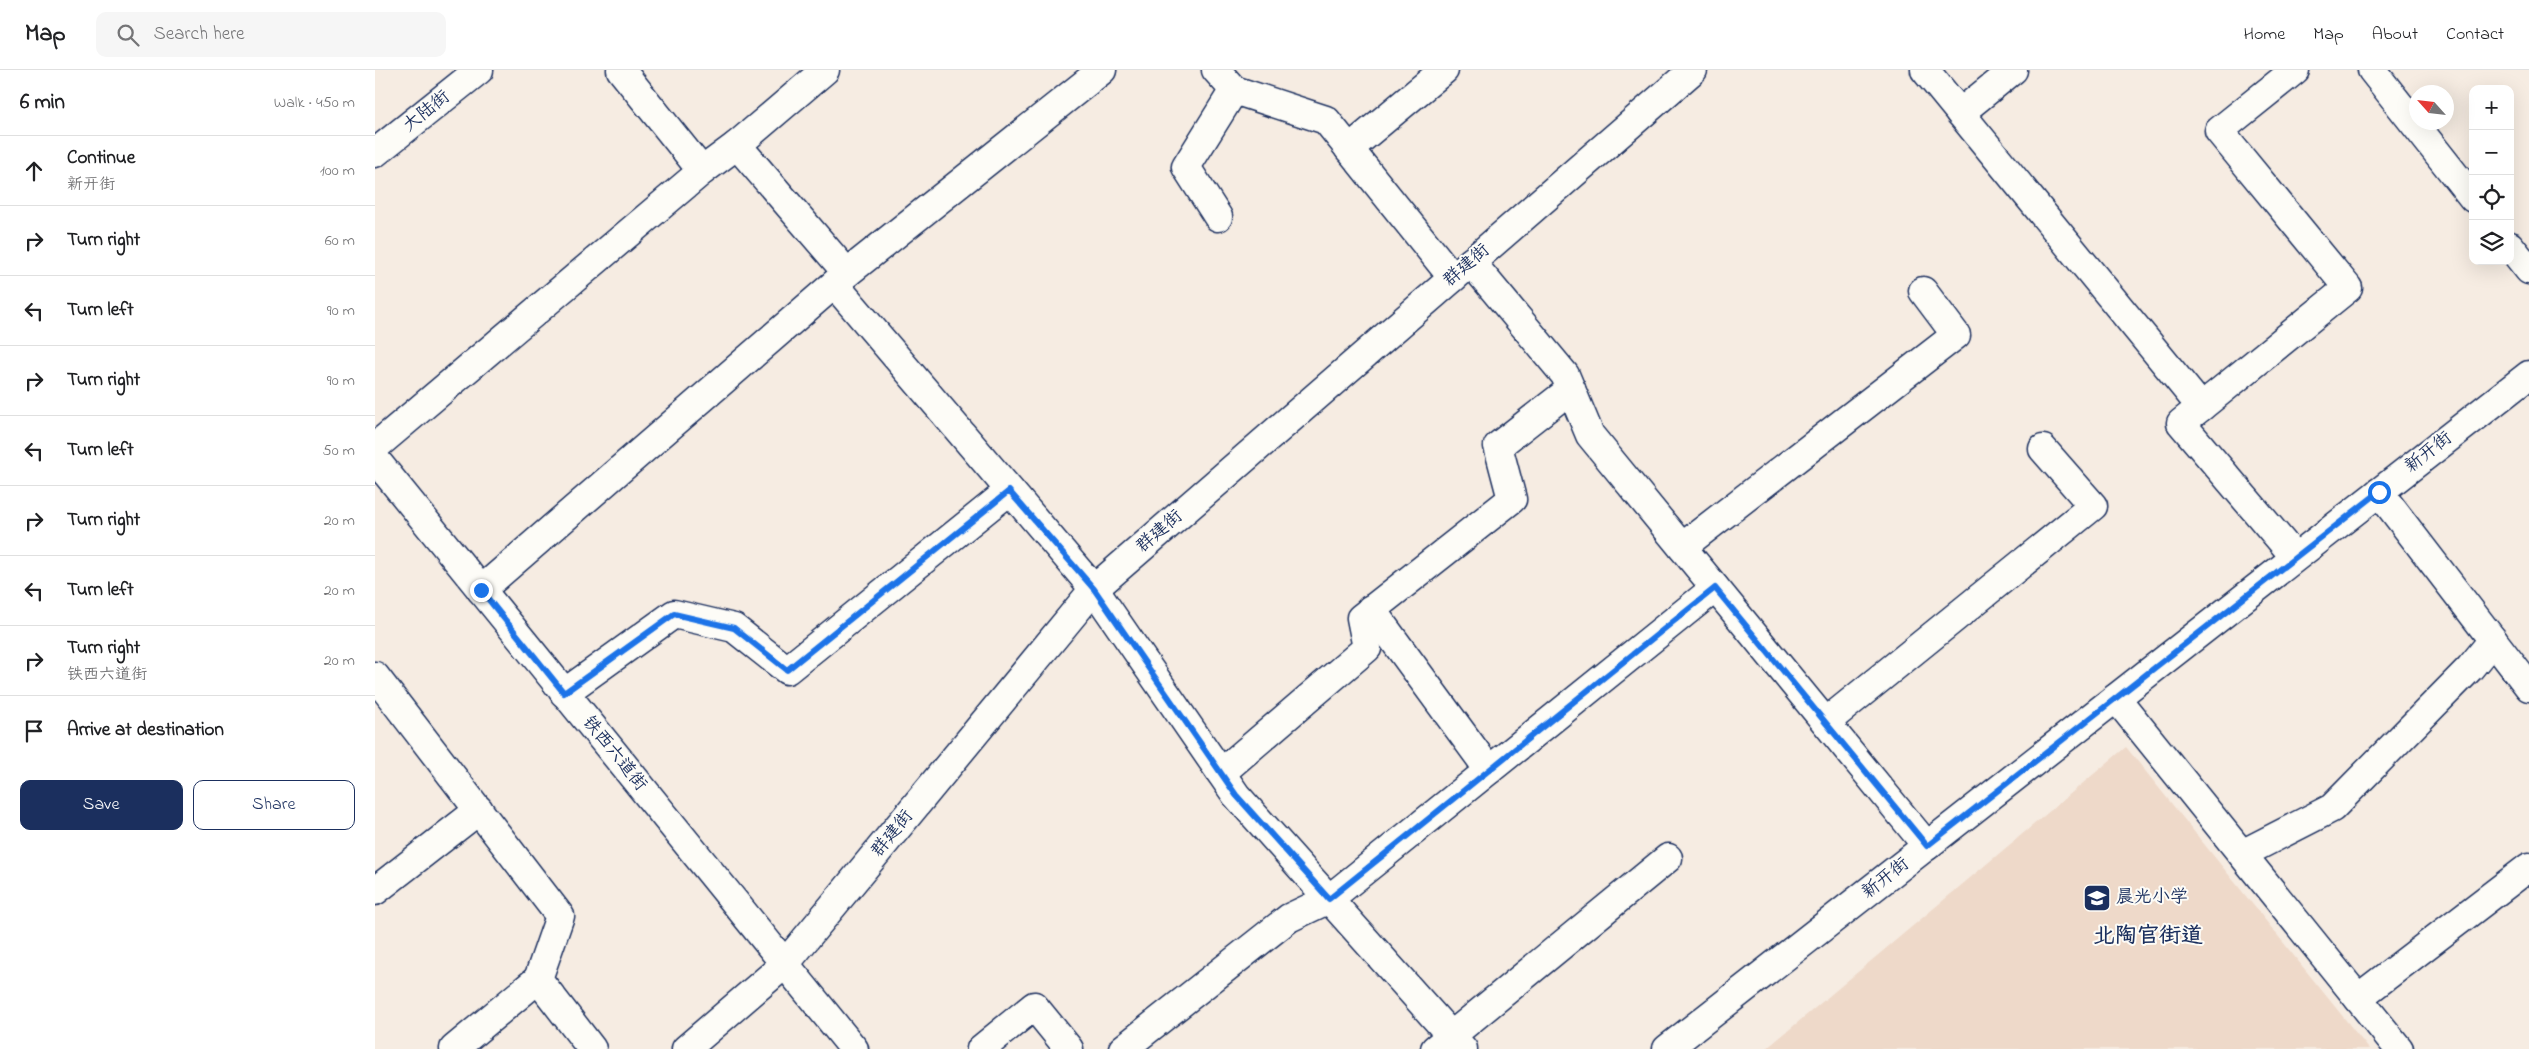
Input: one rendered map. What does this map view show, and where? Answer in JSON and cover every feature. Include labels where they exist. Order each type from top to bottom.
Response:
[{"type":"street","name":"大陆街","points":[[375,154],[479,70]]},
{"type":"street","points":[[621,70],[702,172]]},
{"type":"street","points":[[375,447],[825,70]]},
{"type":"street","points":[[481,590],[841,279],[1101,70]]},
{"type":"street","points":[[1349,149],[1444,70]]},
{"type":"street","name":"群建街","points":[[686,1049],[785,964],[1094,589],[1693,70]]},
{"type":"street","points":[[1925,70],[2201,407]]},
{"type":"street","points":[[1960,113],[2013,70]]},
{"type":"street","points":[[2295,70],[2219,131],[2348,288],[2181,423],[2295,557]]},
{"type":"street","points":[[2372,70],[2469,193]]},
{"type":"street","points":[[1218,217],[1186,167],[1225,80],[1326,120],[1349,149],[1462,270],[1565,375],[1589,435],[1927,846]]},
{"type":"street","points":[[737,145],[1009,491],[1094,589],[1236,795],[1329,899],[1450,1045],[1668,858]]},
{"type":"street","points":[[2514,251],[2529,270]]},
{"type":"street","points":[[1682,548],[1956,335],[1923,291]]},
{"type":"street","name":"新开街","points":[[1667,1049],[2529,375]]},
{"type":"street","points":[[1221,773],[1367,648],[1361,618],[1512,499],[1498,446],[1571,389]]},
{"type":"street","points":[[1826,722],[2093,506],[2043,449]]},
{"type":"street","name":"铁西六道街","points":[[375,459],[854,1049]]},
{"type":"street","points":[[564,693],[674,614],[734,628],[787,670],[1009,491]]},
{"type":"street","points":[[2379,492],[2529,687]]},
{"type":"street","points":[[1123,1049],[1289,918],[1329,899],[1715,588]]},
{"type":"street","points":[[1371,609],[1489,770]]},
{"type":"street","points":[[2241,854],[2332,808],[2470,668],[2493,640]]},
{"type":"street","points":[[375,676],[560,916],[538,979],[454,1049]]},
{"type":"street","points":[[2116,698],[2399,1049]]},
{"type":"street","points":[[375,891],[479,810]]},
{"type":"street","points":[[2358,998],[2529,867]]},
{"type":"street","points":[[538,979],[592,1049]]},
{"type":"street","points":[[981,1049],[1034,1006],[1069,1049]]},
{"type":"shaded area","name":"晨光小学","points":[[2126,747],[2369,1049],[1766,1049]]},
{"type":"place","name":"晨光小学","points":[[2097,898]]},
{"type":"district","name":"北陶官街道","points":[[2148,937]]},
{"type":"route","points":[[481,590],[564,693],[674,614],[734,628],[787,670],[1009,491],[1094,589],[1236,795],[1329,899],[1715,588],[1927,846],[2379,492]]}]
